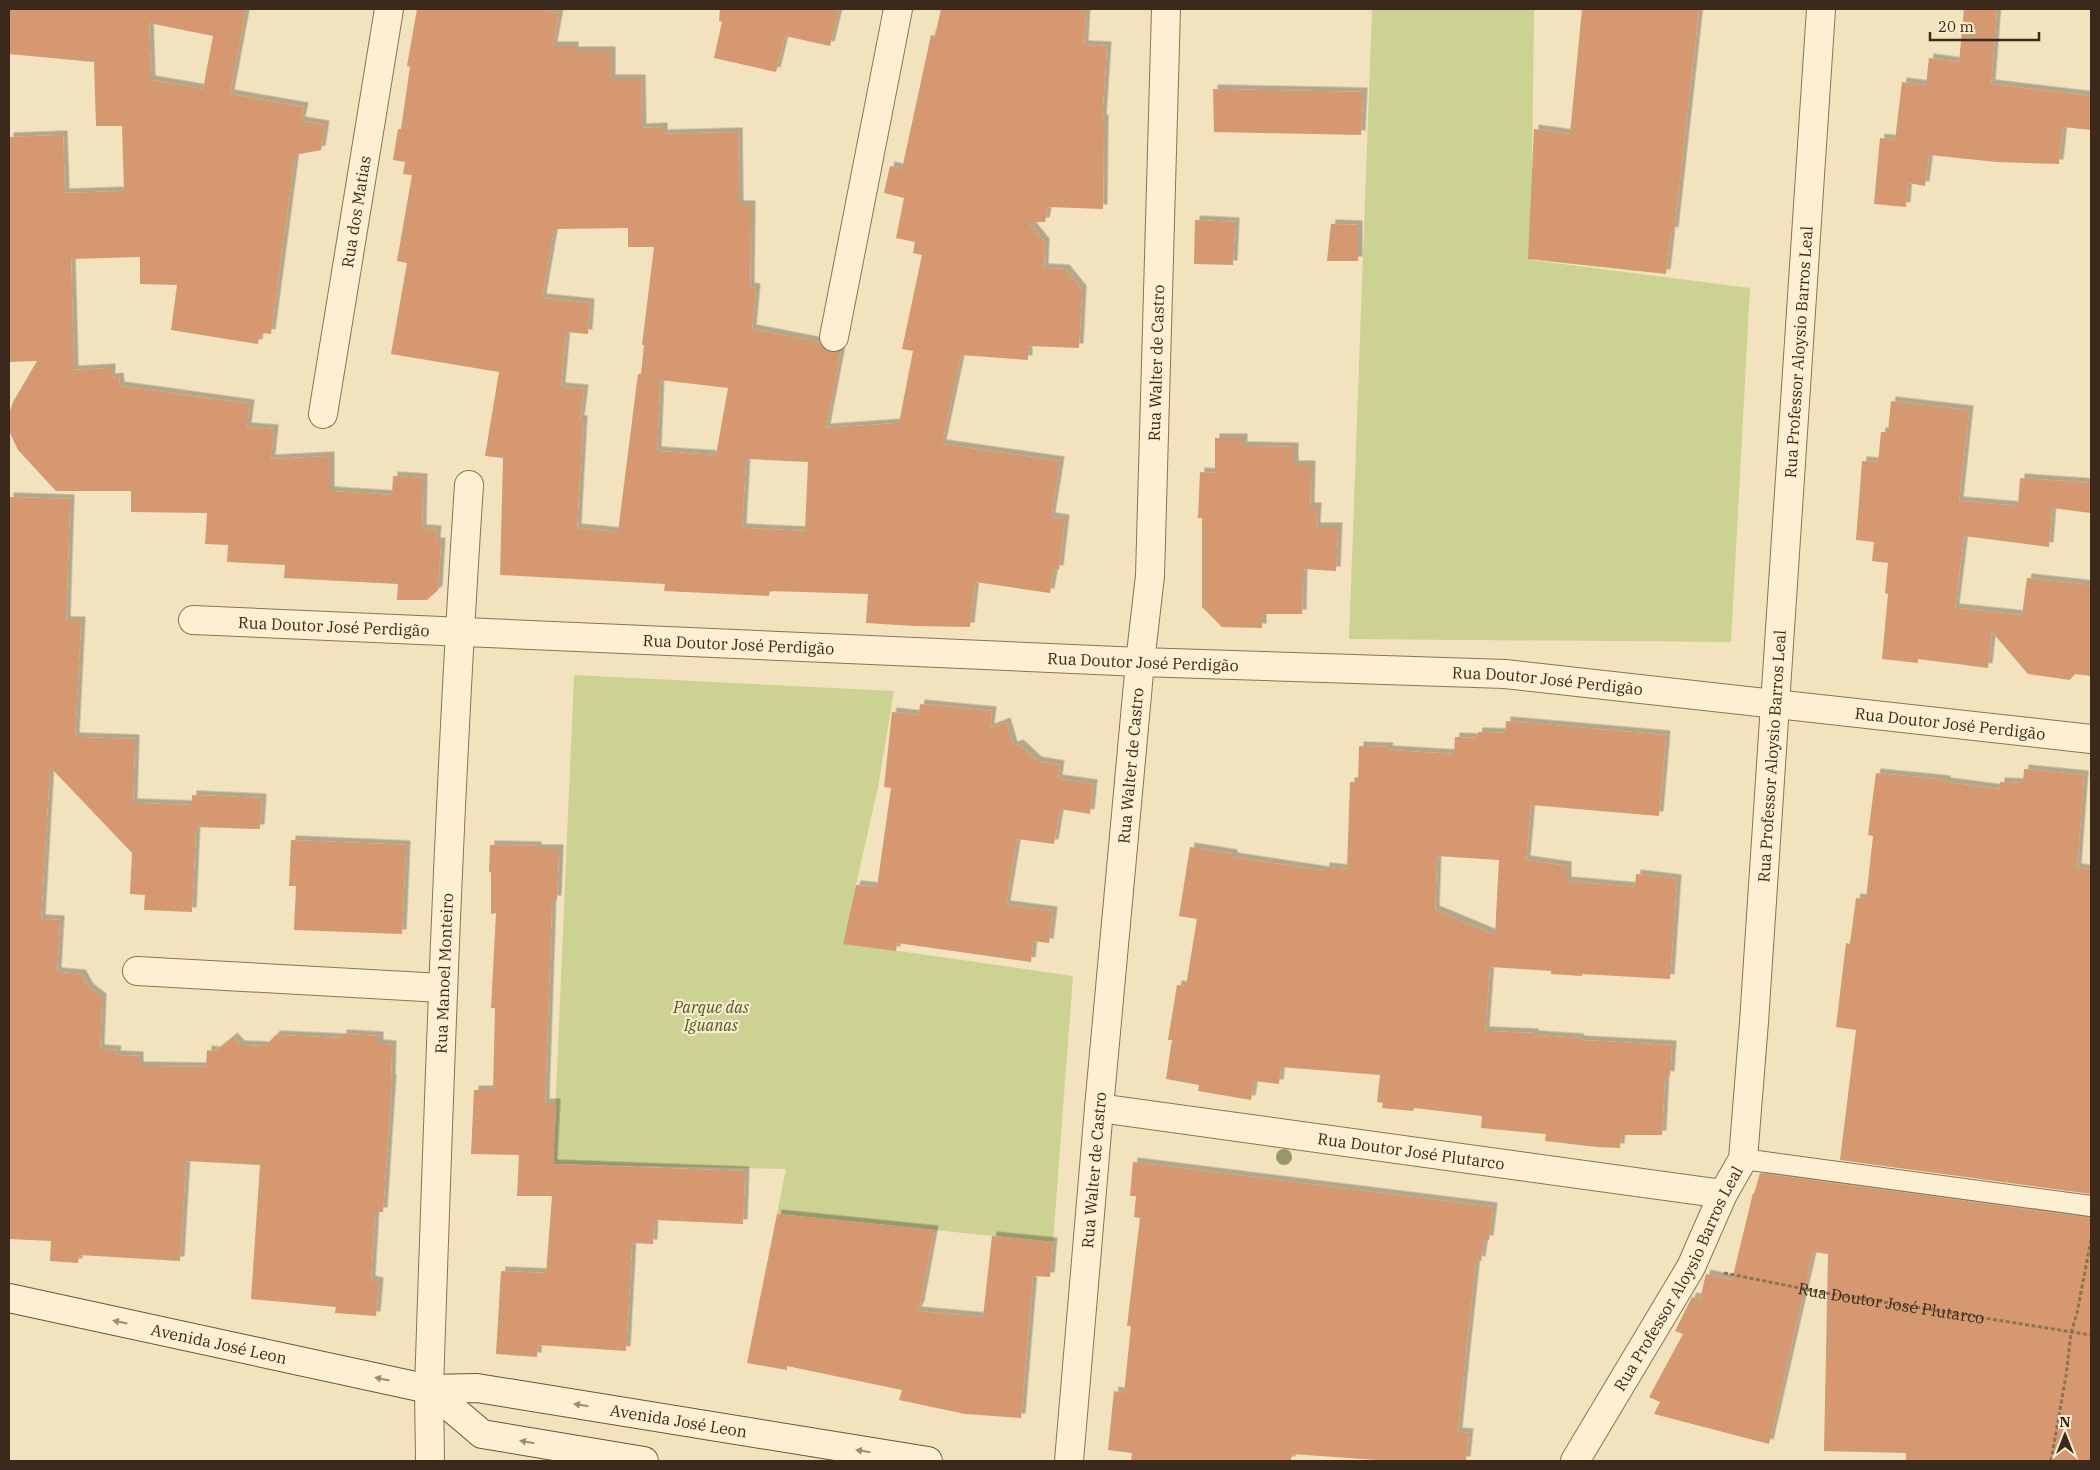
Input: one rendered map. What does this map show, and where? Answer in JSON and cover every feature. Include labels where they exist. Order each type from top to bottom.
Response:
[{"type":"street","name":"Rua dos Matias","points":[[323,414],[389,9]]},
{"type":"street","points":[[834,337],[898,9]]},
{"type":"street","name":"Rua Walter de Castro","points":[[1069,1461],[1099,1108],[1140,662],[1150,576],[1166,9]]},
{"type":"street","name":"Rua Professor Aloysio Barros Leal","points":[[1575,1461],[1691,1267],[1723,1194],[1743,1159],[1754,1032],[1821,9]]},
{"type":"street","name":"Rua Manoel Monteiro","points":[[430,1461],[429,1389],[442,988],[459,630],[469,485]]},
{"type":"street","name":"Rua Doutor José Perdigão","points":[[193,620],[459,630],[1140,662],[1505,674],[2091,739]]},
{"type":"street","points":[[137,971],[442,988]]},
{"type":"street","name":"Rua Doutor José Plutarco","points":[[1099,1108],[1723,1194]]},
{"type":"street","name":"Avenida José Leon","points":[[9,1298],[429,1389],[477,1388],[928,1461]]},
{"type":"street","name":"Avenida José Leon","points":[[429,1389],[482,1434],[644,1461]]},
{"type":"lane","points":[[1743,1159],[2091,1206]]},
{"type":"path","points":[[2050,1461],[2066,1376],[2071,1333],[2077,1313],[2091,1240]]},
{"type":"path","name":"Rua Doutor José Plutarco","points":[[1691,1267],[1820,1292],[2091,1335]]},
{"type":"green space","points":[[1372,9],[1534,9],[1531,260],[1750,288],[1731,642],[1349,639]]},
{"type":"green space","name":"Parque das Iguanas","points":[[574,675],[894,691],[878,787],[843,943],[1073,976],[1053,1242],[777,1214],[786,1169],[553,1164]]},
{"type":"building","points":[[9,9],[246,9],[230,94],[304,107],[301,121],[325,125],[321,150],[295,155],[271,334],[262,333],[258,344],[171,330],[177,285],[140,284],[140,257],[71,259],[74,370],[111,368],[111,378],[119,377],[120,386],[250,404],[247,427],[274,429],[271,459],[330,456],[330,491],[392,495],[393,476],[423,478],[422,529],[437,530],[436,542],[441,542],[438,590],[427,600],[397,600],[398,584],[284,578],[285,565],[227,562],[228,545],[205,544],[207,513],[131,512],[131,491],[56,491],[18,450],[10,433],[9,414],[13,402],[37,361],[9,362],[9,137],[63,135],[65,193],[124,191],[122,126],[96,126],[94,62],[9,54]],"holes":[[[149,23],[213,36],[203,89],[151,80]]]},
{"type":"building","points":[[417,9],[536,9],[559,13],[553,46],[574,46],[574,51],[611,51],[611,79],[641,79],[642,128],[663,127],[663,134],[738,132],[739,205],[751,205],[750,287],[756,288],[752,329],[819,342],[823,348],[831,352],[841,350],[826,428],[899,423],[913,351],[902,349],[922,255],[913,253],[915,242],[896,238],[904,198],[884,193],[890,166],[902,169],[931,35],[935,36],[941,9],[1086,9],[1084,45],[1107,46],[1102,119],[1104,119],[1103,209],[1048,207],[1045,222],[1028,222],[1045,243],[1044,268],[1065,269],[1082,290],[1079,348],[1028,346],[1028,360],[961,355],[942,444],[1060,461],[1051,517],[1065,519],[1059,570],[1054,569],[1050,593],[975,582],[970,627],[915,626],[866,623],[868,594],[770,591],[769,596],[664,591],[665,584],[500,575],[503,458],[485,456],[499,372],[391,354],[407,263],[397,261],[412,175],[403,174],[405,162],[393,160],[398,129],[401,129],[410,67],[407,66]],"holes":[[[628,228],[628,247],[654,247],[642,345],[644,345],[641,374],[638,374],[618,532],[577,528],[583,420],[580,420],[584,389],[561,387],[566,332],[588,334],[590,303],[542,298],[554,229]],[[660,380],[728,388],[716,455],[657,451]],[[746,459],[808,462],[805,531],[742,528]]]},
{"type":"building","points":[[720,9],[839,9],[830,46],[785,36],[776,72],[714,58],[722,22],[719,21]]},
{"type":"building","points":[[1582,9],[1699,9],[1674,232],[1671,231],[1666,274],[1528,259],[1534,129],[1570,134]]},
{"type":"building","points":[[1964,9],[1997,9],[1991,84],[2091,96],[2091,130],[2063,127],[2059,164],[1997,162],[1929,155],[1925,186],[1908,183],[1906,207],[1874,204],[1880,138],[1895,140],[1902,82],[1926,85],[1929,58],[1959,62]]},
{"type":"building","points":[[1213,89],[1363,92],[1361,135],[1214,132]]},
{"type":"building","points":[[1195,220],[1235,222],[1233,265],[1194,264]]},
{"type":"building","points":[[1331,224],[1358,225],[1358,261],[1327,261]]},
{"type":"building","points":[[1891,401],[1969,410],[1959,501],[2018,506],[2020,478],[2091,483],[2091,513],[2052,508],[2049,547],[1964,536],[1955,608],[2022,615],[2027,578],[2091,585],[2091,676],[2075,674],[2070,680],[2028,674],[1992,632],[1988,668],[1918,659],[1918,663],[1882,659],[1888,594],[1885,593],[1888,563],[1872,561],[1874,542],[1856,540],[1862,461],[1878,462],[1881,432],[1888,432]]},
{"type":"building","points":[[1215,438],[1243,438],[1243,446],[1294,447],[1294,465],[1311,465],[1310,507],[1317,507],[1316,527],[1338,527],[1336,571],[1303,569],[1302,614],[1262,614],[1262,628],[1222,627],[1202,607],[1202,518],[1198,518],[1200,472],[1215,473]]},
{"type":"building","points":[[9,497],[70,499],[66,621],[81,621],[75,737],[135,739],[133,803],[192,805],[192,795],[262,798],[260,829],[196,827],[192,912],[144,910],[145,895],[130,894],[132,853],[50,767],[41,919],[60,920],[57,972],[81,974],[89,988],[102,998],[100,1049],[117,1050],[116,1055],[139,1056],[139,1066],[206,1067],[207,1050],[216,1051],[233,1037],[240,1045],[265,1046],[276,1035],[342,1038],[342,1034],[379,1036],[379,1044],[392,1045],[392,1079],[383,1212],[375,1212],[371,1280],[379,1282],[376,1316],[335,1313],[336,1307],[251,1299],[260,1165],[186,1161],[180,1261],[79,1255],[78,1263],[50,1261],[51,1241],[9,1239]]},
{"type":"building","points":[[920,704],[992,711],[990,728],[1006,722],[1013,746],[1019,744],[1037,761],[1060,765],[1058,779],[1093,784],[1090,814],[1060,809],[1054,844],[1017,839],[1006,905],[1053,911],[1049,943],[1033,941],[1031,962],[897,943],[896,951],[843,944],[856,885],[877,887],[891,788],[884,787],[892,712],[919,715]]},
{"type":"building","points":[[1506,721],[1666,735],[1659,816],[1531,805],[1526,860],[1567,866],[1567,881],[1635,887],[1636,874],[1677,879],[1670,979],[1551,974],[1551,971],[1490,967],[1485,1031],[1534,1033],[1534,1035],[1580,1038],[1579,1040],[1672,1045],[1670,1076],[1665,1075],[1662,1135],[1621,1135],[1620,1148],[1597,1147],[1545,1141],[1546,1134],[1481,1128],[1482,1116],[1414,1108],[1413,1111],[1382,1108],[1383,1103],[1377,1102],[1380,1075],[1281,1067],[1279,1084],[1254,1081],[1251,1100],[1198,1091],[1199,1085],[1166,1079],[1172,1040],[1168,1040],[1177,985],[1186,986],[1197,919],[1179,916],[1190,847],[1233,854],[1233,857],[1325,871],[1325,867],[1347,869],[1350,782],[1358,782],[1359,746],[1389,747],[1388,750],[1454,754],[1455,737],[1477,738],[1478,732],[1505,733]],"holes":[[[1437,856],[1499,860],[1495,935],[1435,910]]]},
{"type":"building","points":[[2024,769],[2084,775],[2077,868],[2091,870],[2091,1194],[1840,1160],[1856,1030],[1836,1027],[1846,943],[1850,944],[1856,898],[1866,899],[1873,836],[1868,835],[1876,773],[1946,780],[1946,782],[2000,789],[2000,782],[2023,783]]},
{"type":"building","points":[[291,840],[406,845],[402,934],[294,930],[296,886],[289,886]]},
{"type":"building","points":[[490,845],[537,846],[537,849],[559,849],[557,900],[552,900],[545,1103],[556,1103],[553,1164],[745,1171],[743,1224],[654,1220],[653,1244],[632,1243],[626,1351],[538,1345],[537,1357],[496,1354],[501,1271],[546,1273],[552,1196],[517,1196],[519,1155],[471,1154],[474,1090],[493,1090],[495,1008],[491,1008],[496,913],[491,914]]},
{"type":"building","points":[[1133,1162],[1493,1207],[1489,1240],[1484,1240],[1481,1261],[1476,1260],[1465,1361],[1458,1432],[1469,1433],[1466,1461],[1391,1461],[1292,1454],[1291,1461],[1131,1461],[1132,1453],[1108,1450],[1114,1391],[1124,1393],[1131,1326],[1127,1326],[1140,1218],[1134,1217],[1136,1196],[1130,1196]]},
{"type":"building","points":[[1760,1173],[2091,1218],[2091,1461],[1906,1461],[1906,1453],[1824,1451],[1828,1254],[1813,1252],[1769,1444],[1654,1414],[1660,1402],[1649,1397],[1683,1334],[1675,1331],[1692,1297],[1700,1299],[1706,1274],[1732,1280],[1753,1193]]},
{"type":"building","points":[[777,1214],[934,1230],[920,1305],[917,1311],[983,1317],[992,1236],[1053,1242],[1050,1277],[1033,1276],[1021,1418],[965,1414],[899,1400],[902,1390],[787,1366],[787,1370],[747,1363]]}]
